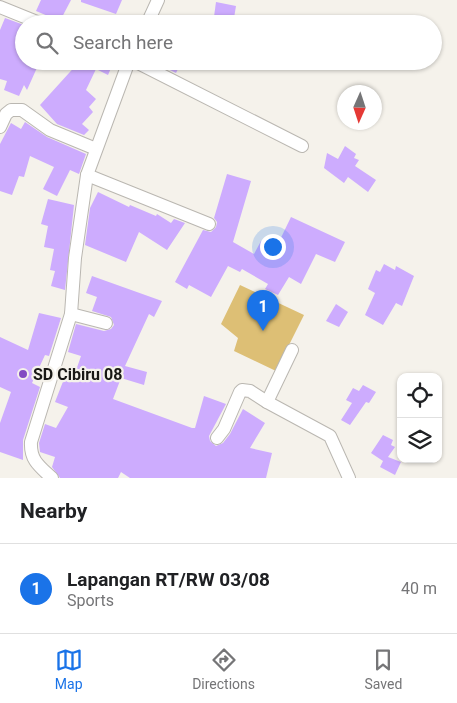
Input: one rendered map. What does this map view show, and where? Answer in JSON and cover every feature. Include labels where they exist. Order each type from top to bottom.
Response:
[{"type":"street","points":[[151,15],[158,0]]},
{"type":"street","points":[[0,7],[20,15]]},
{"type":"street","points":[[52,478],[31,457],[31,442],[71,314],[75,258],[87,175],[125,70]]},
{"type":"street","points":[[152,70],[302,146]]},
{"type":"street","points":[[0,127],[6,114],[11,110],[22,110],[50,130],[96,149]]},
{"type":"street","points":[[87,175],[209,224]]},
{"type":"street","points":[[71,314],[106,323]]},
{"type":"street","points":[[267,402],[292,350]]},
{"type":"street","points":[[217,438],[224,429],[240,392],[242,390],[250,391],[267,402],[328,433],[332,438],[349,478]]},
{"type":"shaded area","points":[[240,285],[304,315],[276,371],[234,351],[238,338],[221,324]]},
{"type":"building","points":[[41,0],[71,0],[63,15],[46,15],[36,11]]},
{"type":"building","points":[[81,0],[122,0],[116,14],[81,2]]},
{"type":"building","points":[[216,2],[236,6],[234,15],[214,15]]},
{"type":"building","points":[[5,18],[15,22],[15,70],[36,70],[27,90],[24,85],[19,96],[4,90],[7,81],[0,79],[0,30]]},
{"type":"building","points":[[72,70],[96,70],[86,90],[96,99],[89,107],[93,112],[82,124],[89,130],[84,135],[57,124],[40,105]]},
{"type":"building","points":[[98,70],[110,70],[108,75]]},
{"type":"building","points":[[25,122],[47,137],[86,154],[79,174],[70,170],[57,196],[43,189],[54,167],[30,156],[24,177],[19,176],[12,195],[0,191],[0,144],[11,123],[21,129]]},
{"type":"building","points":[[345,146],[356,154],[354,158],[359,160],[355,166],[376,180],[368,192],[348,177],[344,183],[324,168],[327,153],[338,159]]},
{"type":"building","points":[[227,174],[251,181],[233,242],[254,254],[261,241],[276,248],[291,217],[345,242],[335,262],[316,254],[301,284],[289,277],[278,295],[265,289],[268,284],[242,269],[240,272],[228,266],[211,297],[189,285],[187,289],[175,282],[203,230],[211,232],[216,227],[217,222],[214,218]]},
{"type":"building","points":[[98,192],[129,207],[130,205],[156,216],[157,214],[171,223],[174,219],[185,223],[167,250],[139,232],[126,262],[85,245],[90,208]]},
{"type":"building","points":[[48,199],[74,205],[65,290],[51,286],[55,271],[50,270],[54,249],[44,247],[48,226],[41,224]]},
{"type":"building","points":[[384,264],[395,270],[396,266],[414,276],[402,306],[396,303],[383,325],[365,315],[375,293],[368,289],[376,270],[380,272]]},
{"type":"building","points":[[92,276],[162,301],[154,317],[149,314],[125,366],[147,372],[144,385],[121,378],[113,399],[192,428],[195,428],[204,396],[226,404],[209,436],[210,441],[216,446],[223,443],[230,434],[243,409],[265,423],[250,448],[272,453],[266,478],[130,478],[121,472],[118,478],[60,478],[52,467],[55,457],[40,452],[39,443],[45,424],[56,428],[68,407],[55,402],[64,379],[72,382],[81,356],[68,352],[76,324],[104,331],[111,329],[114,325],[111,317],[92,311],[97,297],[86,293]]},
{"type":"building","points":[[336,304],[348,312],[339,327],[326,321]]},
{"type":"building","points":[[39,313],[61,318],[49,356],[45,355],[32,383],[40,387],[23,440],[23,460],[0,452],[0,423],[11,392],[0,387],[0,337],[28,350]]},
{"type":"building","points":[[363,385],[376,392],[369,403],[366,402],[350,425],[341,420],[352,403],[346,400],[353,388],[359,391]]},
{"type":"building","points":[[383,435],[393,440],[391,445],[395,447],[388,457],[397,460],[397,463],[401,463],[395,475],[380,467],[383,461],[371,453]]},
{"type":"place","name":"Lapangan RT/RW 03/08","points":[[263,331]]},
{"type":"place","name":"SD Cibiru 08","points":[[23,374]]}]
